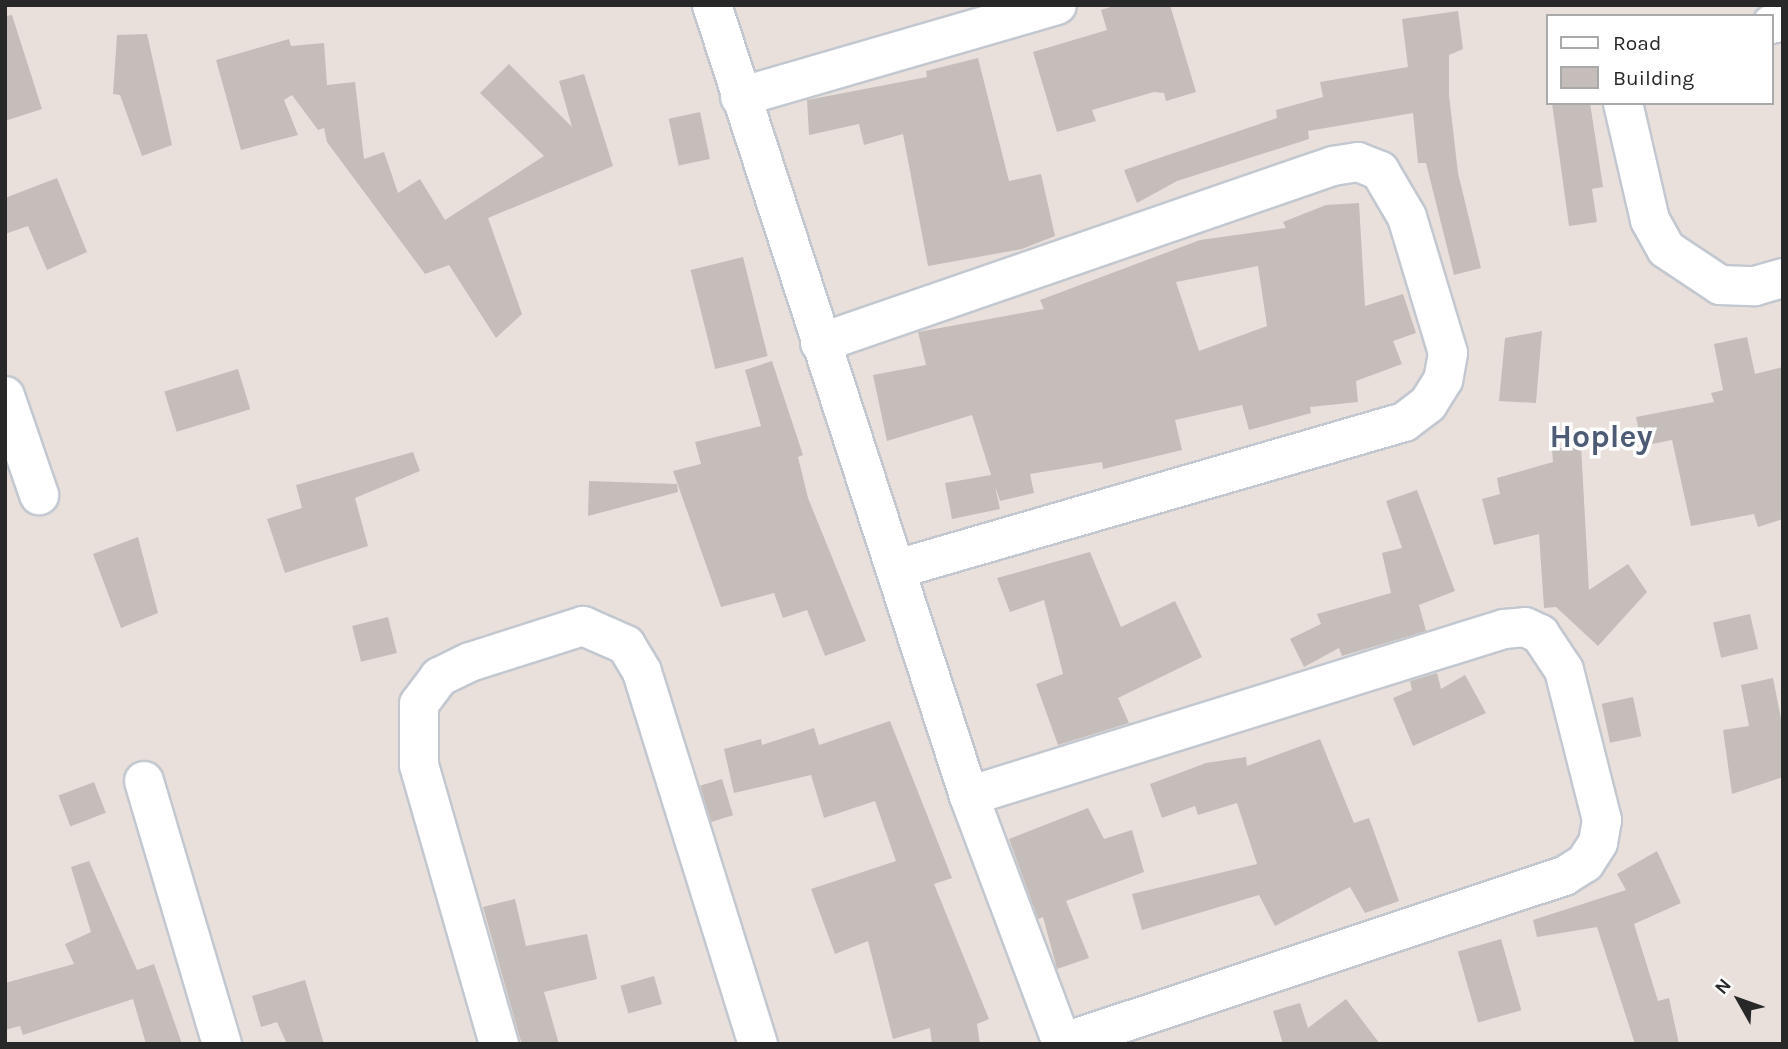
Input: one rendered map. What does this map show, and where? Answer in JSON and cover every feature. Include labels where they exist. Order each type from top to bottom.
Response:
[{"type":"street","points":[[712,5],[969,796],[1062,1043],[1563,876],[1584,863],[1598,842],[1602,820],[1564,670],[1540,634],[1525,627],[1504,629],[969,796]]},
{"type":"street","points":[[740,97],[1057,5]]},
{"type":"street","points":[[1623,105],[1650,220],[1666,249],[1720,285],[1755,286],[1783,278]]},
{"type":"street","points":[[820,343],[1333,166],[1358,162],[1380,171],[1396,191],[1416,242],[1448,353],[1438,388],[1404,422],[897,569]]},
{"type":"street","points":[[5,396],[39,495]]},
{"type":"street","points":[[499,1044],[419,765],[419,704],[439,677],[470,662],[583,626],[626,645],[642,672],[758,1044]]},
{"type":"street","points":[[144,781],[222,1044]]},
{"type":"building","points":[[1117,5],[1170,5],[1196,92],[1166,101],[1164,93],[1154,92],[1092,110],[1096,121],[1057,132],[1033,52],[1107,30],[1101,10]]},
{"type":"building","points":[[1458,11],[1463,49],[1449,55],[1449,95],[1458,173],[1481,268],[1454,275],[1426,163],[1418,163],[1413,113],[1308,131],[1309,139],[1177,181],[1137,203],[1124,170],[1277,118],[1276,110],[1323,97],[1320,82],[1408,67],[1402,19]]},
{"type":"building","points":[[12,15],[42,109],[5,121],[5,16]]},
{"type":"building","points":[[147,34],[172,145],[142,156],[120,95],[113,94],[117,35]]},
{"type":"building","points":[[289,39],[291,46],[324,43],[327,85],[355,82],[364,159],[384,152],[398,193],[420,179],[445,220],[544,156],[480,93],[509,64],[572,127],[559,81],[584,74],[613,166],[488,218],[522,314],[496,338],[449,265],[425,274],[327,142],[324,128],[318,130],[292,95],[284,100],[298,135],[241,150],[216,60]]},
{"type":"building","points":[[978,58],[1009,181],[1041,174],[1055,236],[1022,249],[928,266],[903,134],[864,145],[859,124],[809,135],[807,100],[927,77],[926,71]]},
{"type":"building","points":[[1552,105],[1590,105],[1603,187],[1592,189],[1597,222],[1569,226]]},
{"type":"building","points":[[700,112],[710,159],[679,166],[669,119]]},
{"type":"building","points":[[57,178],[87,252],[47,270],[28,226],[5,234],[5,198]]},
{"type":"building","points":[[1359,203],[1365,306],[1403,294],[1416,333],[1393,341],[1402,364],[1356,381],[1358,402],[1310,407],[1311,413],[1249,430],[1242,405],[1175,420],[1182,450],[1103,469],[1102,462],[1030,474],[1034,493],[1000,501],[995,486],[1000,509],[952,519],[945,483],[991,475],[972,415],[887,441],[873,375],[926,365],[918,332],[1044,309],[1040,300],[1200,240],[1286,228],[1283,222],[1326,205]],"holes":[[[1258,266],[1267,326],[1199,351],[1176,282]]]},
{"type":"building","points":[[743,257],[768,356],[715,369],[691,270]]},
{"type":"building","points":[[1542,331],[1536,403],[1499,401],[1505,338]]},
{"type":"building","points":[[1747,337],[1755,374],[1783,367],[1783,519],[1758,527],[1754,514],[1691,526],[1672,440],[1642,446],[1636,417],[1714,402],[1711,393],[1723,390],[1714,344]]},
{"type":"building","points":[[772,361],[803,455],[798,457],[808,498],[866,641],[825,656],[807,610],[783,618],[774,593],[721,607],[673,471],[701,464],[695,442],[761,426],[745,370]]},
{"type":"building","points":[[238,369],[250,409],[177,432],[164,392]]},
{"type":"building","points":[[1581,446],[1589,590],[1628,564],[1647,592],[1598,646],[1556,607],[1544,608],[1539,534],[1494,545],[1482,499],[1500,494],[1497,478],[1553,462],[1552,449]]},
{"type":"building","points":[[413,452],[420,471],[355,498],[368,546],[285,573],[267,519],[302,508],[296,485]]},
{"type":"building","points":[[589,481],[677,484],[678,492],[588,516]]},
{"type":"building","points":[[1417,490],[1455,591],[1419,605],[1426,631],[1342,656],[1339,648],[1304,667],[1290,639],[1321,624],[1317,614],[1391,593],[1382,553],[1402,548],[1386,501]]},
{"type":"building","points":[[138,537],[158,613],[121,628],[93,554]]},
{"type":"building","points":[[1090,552],[1121,627],[1175,601],[1202,657],[1118,698],[1129,723],[1058,745],[1036,684],[1063,674],[1044,600],[1010,612],[997,578]]},
{"type":"building","points":[[1750,614],[1758,649],[1721,658],[1713,623]]},
{"type":"building","points":[[388,617],[397,653],[361,662],[352,626]]},
{"type":"building","points":[[1437,673],[1441,689],[1465,675],[1486,713],[1413,746],[1393,698],[1412,690],[1410,681]]},
{"type":"building","points":[[1773,678],[1783,729],[1783,777],[1732,794],[1723,730],[1749,726],[1741,685]]},
{"type":"building","points":[[1633,697],[1641,736],[1610,743],[1602,704]]},
{"type":"building","points":[[890,721],[952,878],[934,884],[989,1019],[977,1024],[980,1044],[932,1044],[930,1028],[893,1039],[868,941],[835,954],[811,889],[896,861],[875,801],[824,818],[811,775],[734,793],[724,749],[761,739],[762,745],[814,728],[819,745]]},
{"type":"building","points":[[1320,739],[1354,823],[1369,818],[1399,901],[1365,913],[1350,887],[1275,926],[1259,895],[1142,930],[1132,894],[1257,864],[1237,803],[1198,815],[1195,806],[1162,818],[1150,784],[1206,763],[1246,757],[1247,766]]},
{"type":"building","points":[[722,779],[733,815],[711,822],[700,786]]},
{"type":"building","points":[[94,782],[106,813],[70,826],[59,796]]},
{"type":"building","points":[[1088,808],[1104,839],[1132,830],[1144,872],[1066,901],[1089,958],[1057,969],[1043,917],[1038,919],[1009,839]]},
{"type":"building","points":[[1657,851],[1681,903],[1634,924],[1658,1001],[1669,998],[1679,1044],[1635,1044],[1597,927],[1537,937],[1533,920],[1626,890],[1617,874]]},
{"type":"building","points":[[89,861],[137,970],[154,964],[182,1044],[146,1044],[133,999],[23,1035],[20,1026],[5,1030],[5,983],[74,964],[65,944],[91,932],[71,867]]},
{"type":"building","points":[[515,899],[526,946],[587,934],[597,979],[544,992],[559,1044],[522,1044],[519,1035],[483,907]]},
{"type":"building","points":[[1501,939],[1521,1010],[1478,1023],[1458,951]]},
{"type":"building","points":[[654,976],[662,1004],[628,1014],[620,986]]},
{"type":"building","points":[[305,980],[324,1044],[287,1044],[277,1022],[261,1027],[252,996]]},
{"type":"building","points":[[1346,999],[1380,1044],[1283,1044],[1273,1011],[1300,1003],[1308,1028]]},
{"type":"district","name":"Hopley","points":[[1601,437]]}]
